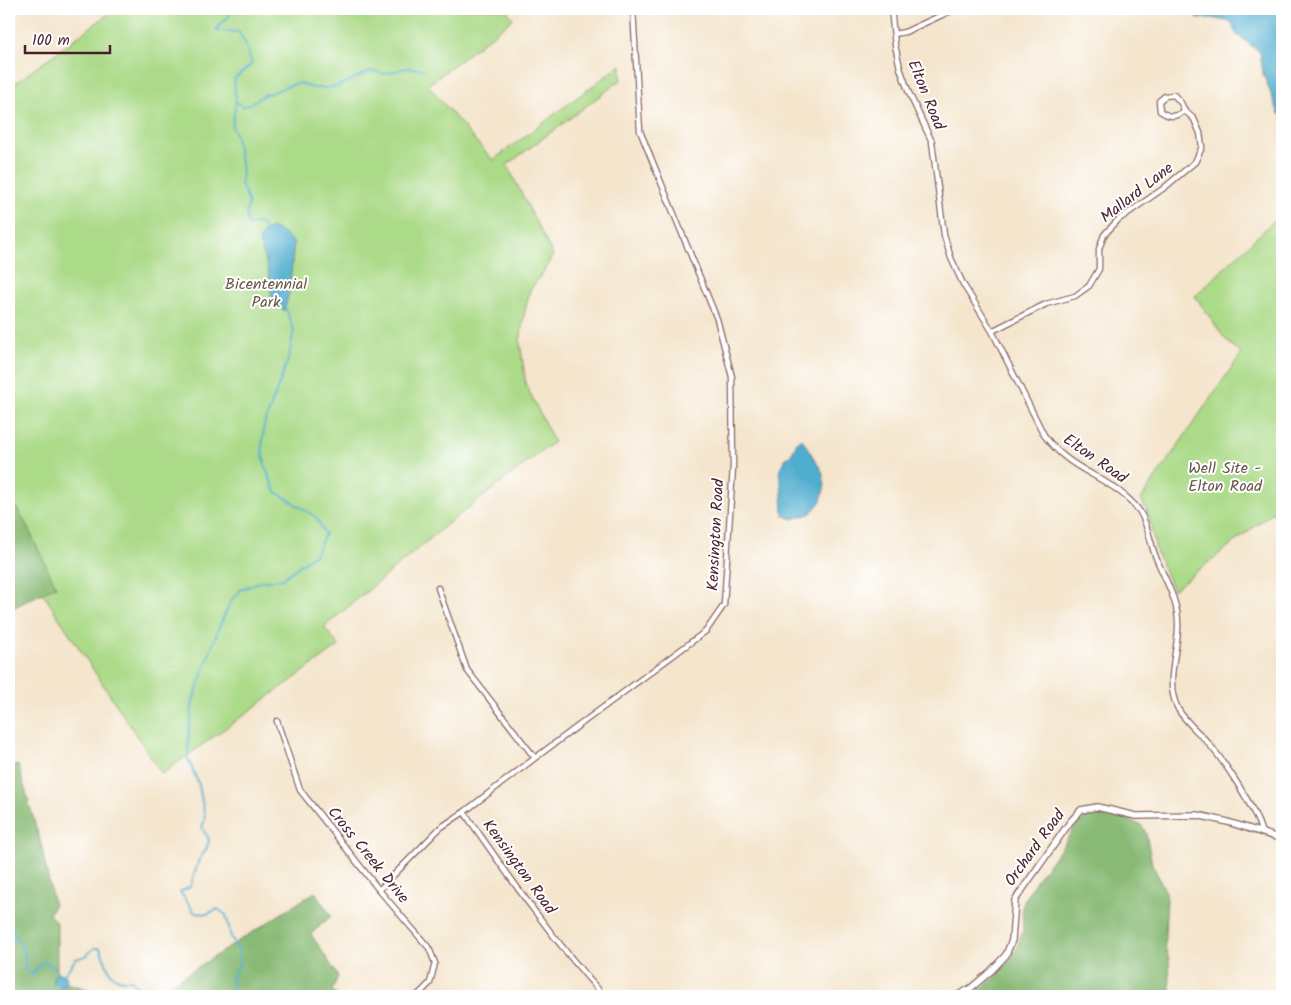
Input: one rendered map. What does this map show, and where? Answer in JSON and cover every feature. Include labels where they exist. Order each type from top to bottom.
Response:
[{"type":"street","name":"Kensington Road","points":[[604,996],[568,955],[515,885],[464,812],[706,631],[724,605],[732,467],[732,377],[717,320],[640,131],[633,9]]},
{"type":"street","name":"Elton Road","points":[[891,9],[900,68],[909,93],[932,142],[944,234],[951,258],[963,284],[992,332],[1044,435],[1066,458],[1123,494],[1134,503],[1141,514],[1177,610],[1179,624],[1178,640],[1172,673],[1175,703],[1186,721],[1217,754],[1254,810],[1262,833]]},
{"type":"street","points":[[894,34],[905,32],[955,9]]},
{"type":"street","name":"Mallard Lane","points":[[992,332],[1046,304],[1075,296],[1089,286],[1099,269],[1099,249],[1104,235],[1118,220],[1164,188],[1195,162],[1202,147],[1200,133],[1194,118],[1174,95],[1165,96],[1159,102],[1160,111],[1167,116],[1177,116],[1186,111]]},
{"type":"street","points":[[438,588],[467,670],[535,758]]},
{"type":"street","name":"Cross Creek Drive","points":[[277,721],[300,790],[379,890],[429,948],[435,963],[430,984],[417,996]]},
{"type":"street","name":"Orchard Road","points":[[958,996],[984,977],[1006,955],[1012,940],[1015,900],[1070,822],[1081,810],[1097,806],[1136,816],[1197,815],[1228,822],[1282,839]]},
{"type":"street","points":[[379,890],[440,828],[464,812]]},
{"type":"green space","name":"Bicentennial Park","points":[[115,9],[506,9],[513,19],[428,85],[493,160],[621,65],[621,80],[507,165],[553,255],[530,290],[520,342],[526,385],[554,442],[450,522],[324,627],[339,646],[162,774],[36,583],[9,590],[9,88]]},
{"type":"green space","name":"Well Site - Elton Road","points":[[1282,213],[1282,505],[1173,590],[1157,554],[1148,513],[1141,499],[1241,354],[1225,339],[1195,296]]},
{"type":"green space","points":[[9,495],[24,520],[56,586],[9,610]]},
{"type":"green space","points":[[18,765],[41,844],[54,906],[49,914],[57,923],[57,973],[54,977],[62,987],[66,983],[115,996],[9,996],[9,767]]},
{"type":"green space","points":[[1092,815],[1128,819],[1142,826],[1146,833],[1152,864],[1165,890],[1167,899],[1165,947],[1169,959],[1170,996],[973,996],[1000,973],[1016,950],[1023,931],[1022,907],[1037,879],[1063,846],[1073,829],[1081,821]]},
{"type":"green space","points":[[315,892],[331,916],[311,934],[338,977],[332,990],[338,996],[160,996],[159,992]]},
{"type":"water","points":[[1190,9],[1282,9],[1282,115],[1279,114],[1263,74],[1260,52],[1236,34],[1231,22],[1211,18],[1197,19]]},
{"type":"water","points":[[272,227],[294,243],[289,293],[284,311],[271,298],[266,262],[259,241],[263,232]]},
{"type":"water","points":[[802,439],[822,471],[825,485],[821,501],[810,514],[793,519],[784,516],[780,469],[785,459],[791,455],[797,442]]},
{"type":"water","points":[[60,973],[65,975],[67,980],[65,985],[60,987],[55,985],[53,980],[55,975]]},
{"type":"water","points":[[138,988],[158,989],[160,996],[131,996]]},
{"type":"waterway","points":[[233,9],[229,17],[216,31],[239,32],[252,64],[234,79],[236,101],[232,126],[242,169],[241,184],[249,203],[246,214],[248,225],[261,223],[267,232]]},
{"type":"waterway","points":[[237,102],[244,107],[264,95],[300,83],[313,88],[326,88],[338,86],[371,71],[385,74],[406,68],[424,69]]},
{"type":"waterway","points":[[234,996],[231,978],[239,965],[239,951],[231,937],[226,915],[218,909],[207,914],[195,913],[180,892],[190,887],[199,860],[207,848],[209,839],[202,828],[205,818],[199,785],[188,759],[189,730],[193,701],[219,627],[231,601],[240,590],[259,582],[282,579],[316,553],[325,534],[316,517],[275,491],[266,469],[262,448],[264,425],[289,357],[294,330],[285,307]]},
{"type":"waterway","points":[[9,923],[25,954],[25,970],[33,975],[36,968],[44,962],[52,965],[58,973]]},
{"type":"waterway","points":[[64,975],[76,959],[86,956],[94,948],[100,948],[112,975],[122,980],[130,980],[138,988]]},
{"type":"waterway","points":[[170,996],[174,993],[192,996],[214,996]]}]
